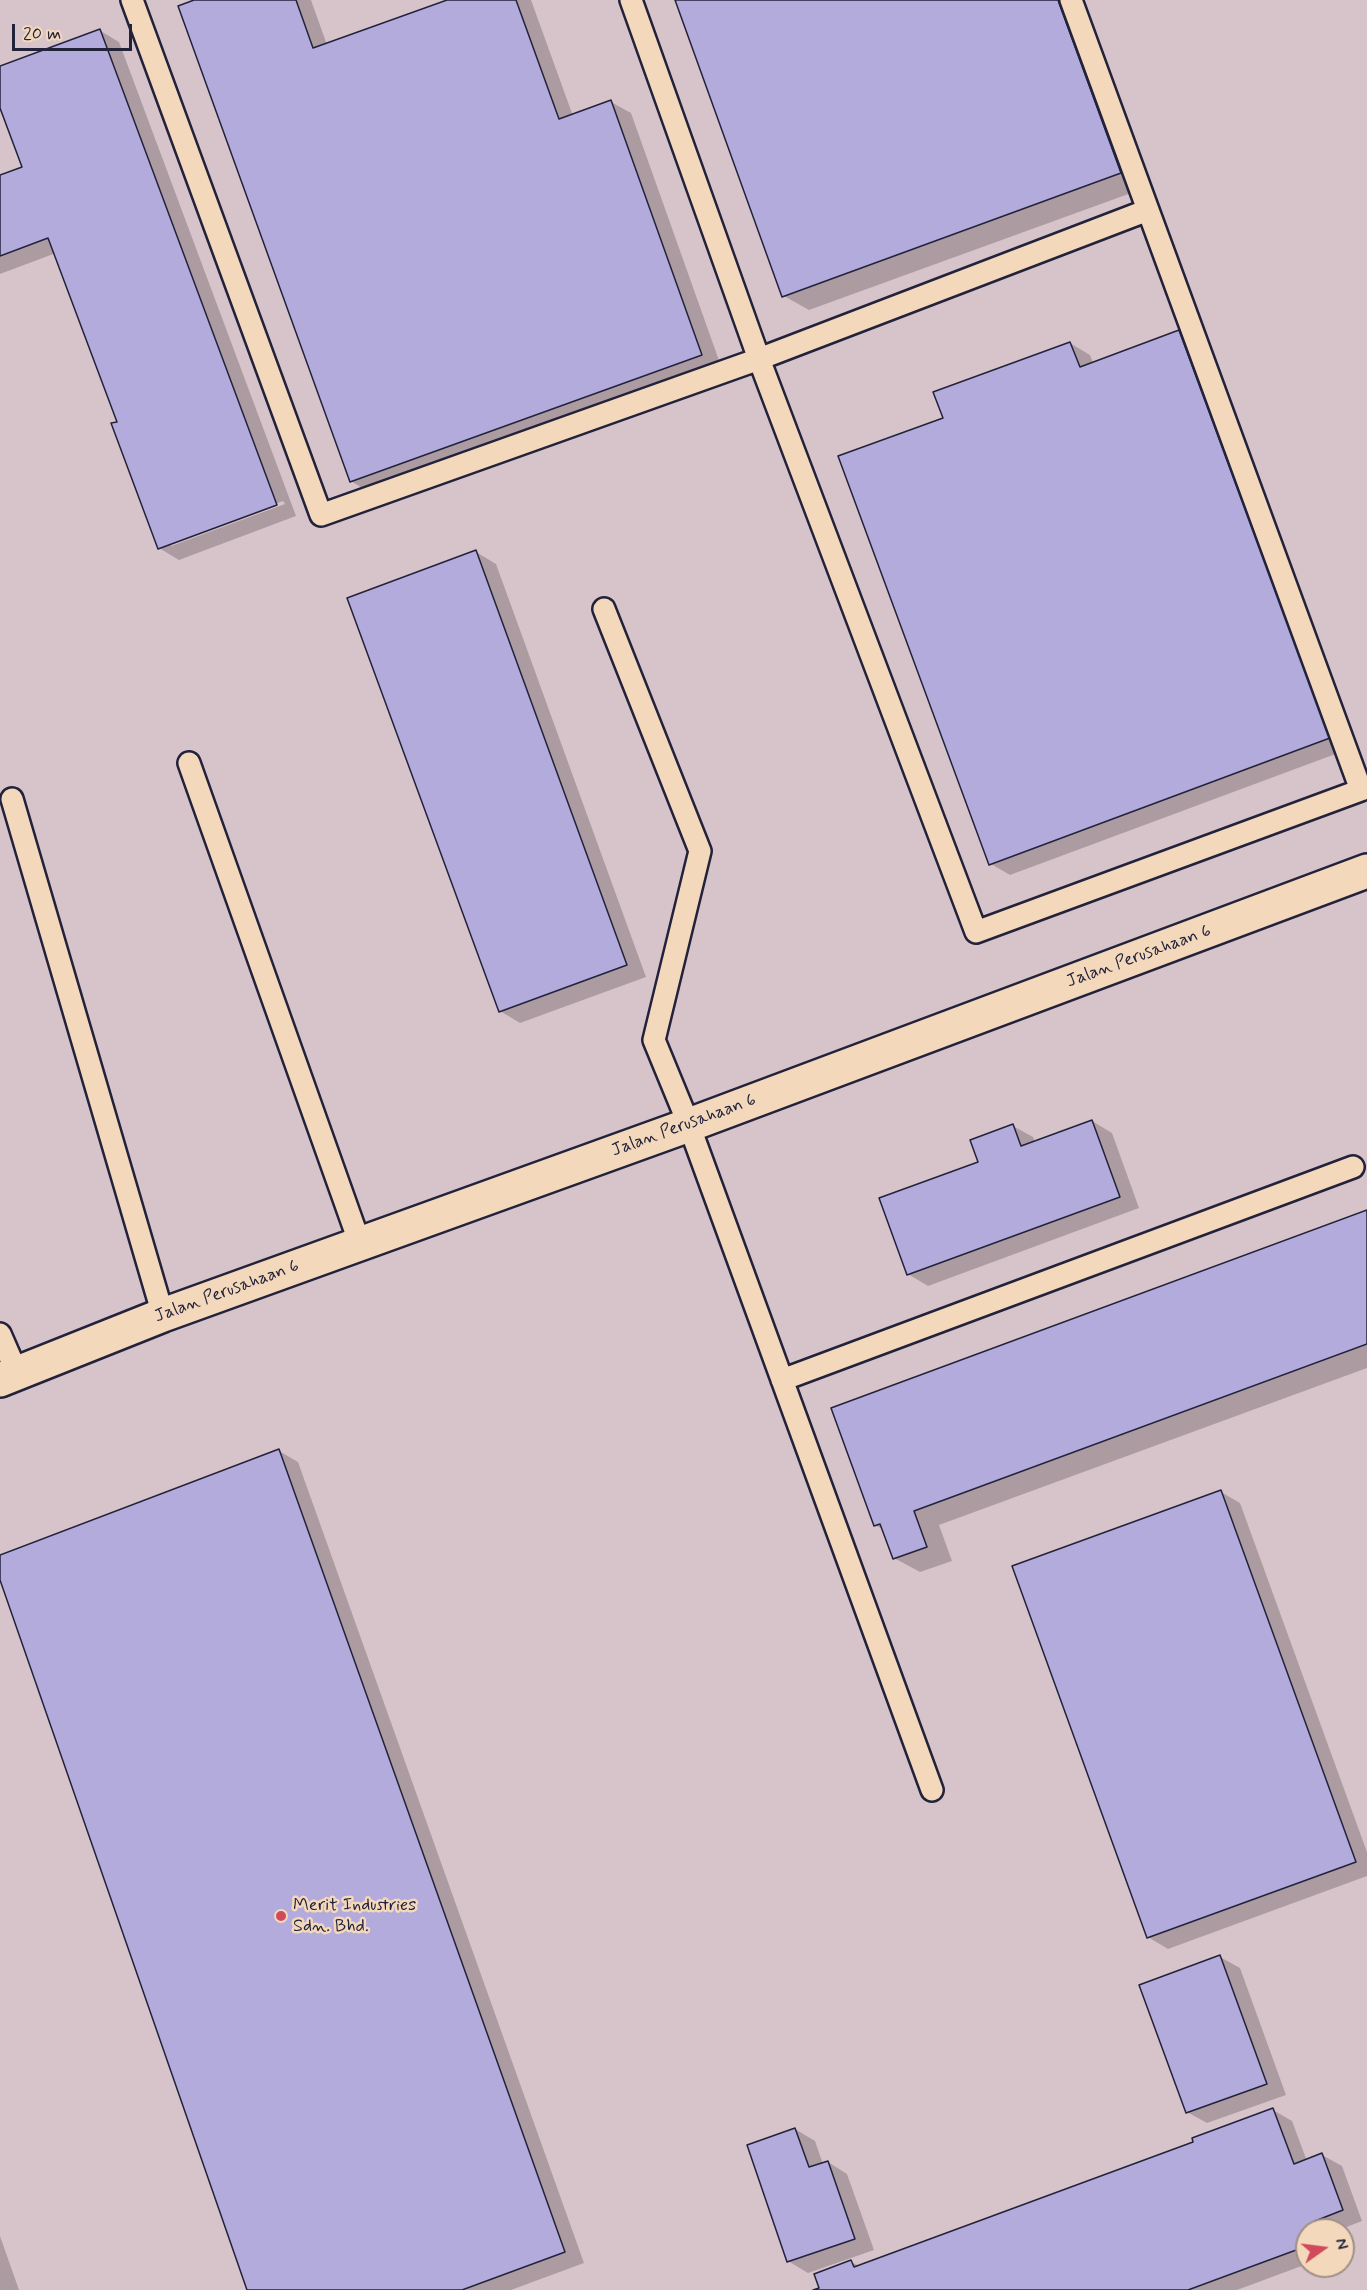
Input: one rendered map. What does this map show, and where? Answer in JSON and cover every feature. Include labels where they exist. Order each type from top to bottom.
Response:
[{"type":"street","name":"Jalan Perusahaan 6","points":[[9,1376],[163,1315],[689,1125],[1367,871]]},
{"type":"lane","points":[[132,0],[321,515],[759,359],[1148,210]]},
{"type":"lane","points":[[631,0],[759,359],[976,932],[1361,790],[1071,0]]},
{"type":"lane","points":[[604,609],[700,851],[654,1040],[689,1125],[932,1790]]},
{"type":"lane","points":[[189,763],[360,1244]]},
{"type":"lane","points":[[12,799],[163,1315]]},
{"type":"lane","points":[[782,1380],[1353,1167]]},
{"type":"lane","points":[[0,1334],[9,1376]]},
{"type":"shaded area","points":[[0,0],[1367,0],[1367,2290],[0,2290]]},
{"type":"building","points":[[194,0],[296,0],[313,48],[447,0],[516,0],[559,119],[611,100],[702,355],[350,482],[178,6]]},
{"type":"building","points":[[675,0],[1058,0],[1121,173],[782,297]]},
{"type":"building","points":[[100,29],[277,505],[158,549],[111,423],[117,422],[48,238],[0,256],[0,175],[22,167],[0,108],[0,66]]},
{"type":"building","points":[[1179,330],[1330,738],[989,865],[838,456],[943,418],[933,392],[1070,342],[1080,367]]},
{"type":"building","points":[[476,550],[627,965],[499,1012],[347,598]]},
{"type":"building","points":[[1092,1120],[1120,1197],[907,1275],[879,1198],[978,1162],[970,1140],[1013,1124],[1021,1146]]},
{"type":"building","points":[[1367,1210],[1367,1344],[914,1511],[927,1547],[893,1559],[880,1524],[874,1526],[831,1408]]},
{"type":"building","name":"Merit Industries Sdn. Bhd.","points":[[279,1449],[565,2252],[462,2290],[247,2290],[0,1580],[0,1555]]},
{"type":"building","points":[[1221,1490],[1356,1862],[1147,1938],[1012,1566]]},
{"type":"building","points":[[1220,1955],[1267,2084],[1186,2113],[1139,1985]]},
{"type":"building","points":[[1273,2108],[1294,2164],[1322,2153],[1343,2210],[1323,2218],[1295,2218],[1295,2250],[1188,2290],[813,2290],[819,2288],[814,2274],[851,2260],[854,2267],[1193,2142],[1192,2138]]},
{"type":"building","points":[[795,2128],[809,2167],[828,2161],[855,2239],[787,2262],[747,2145]]},
{"type":"place","name":"Merit Industries Sdn. Bhd.","points":[[281,1916]]}]
